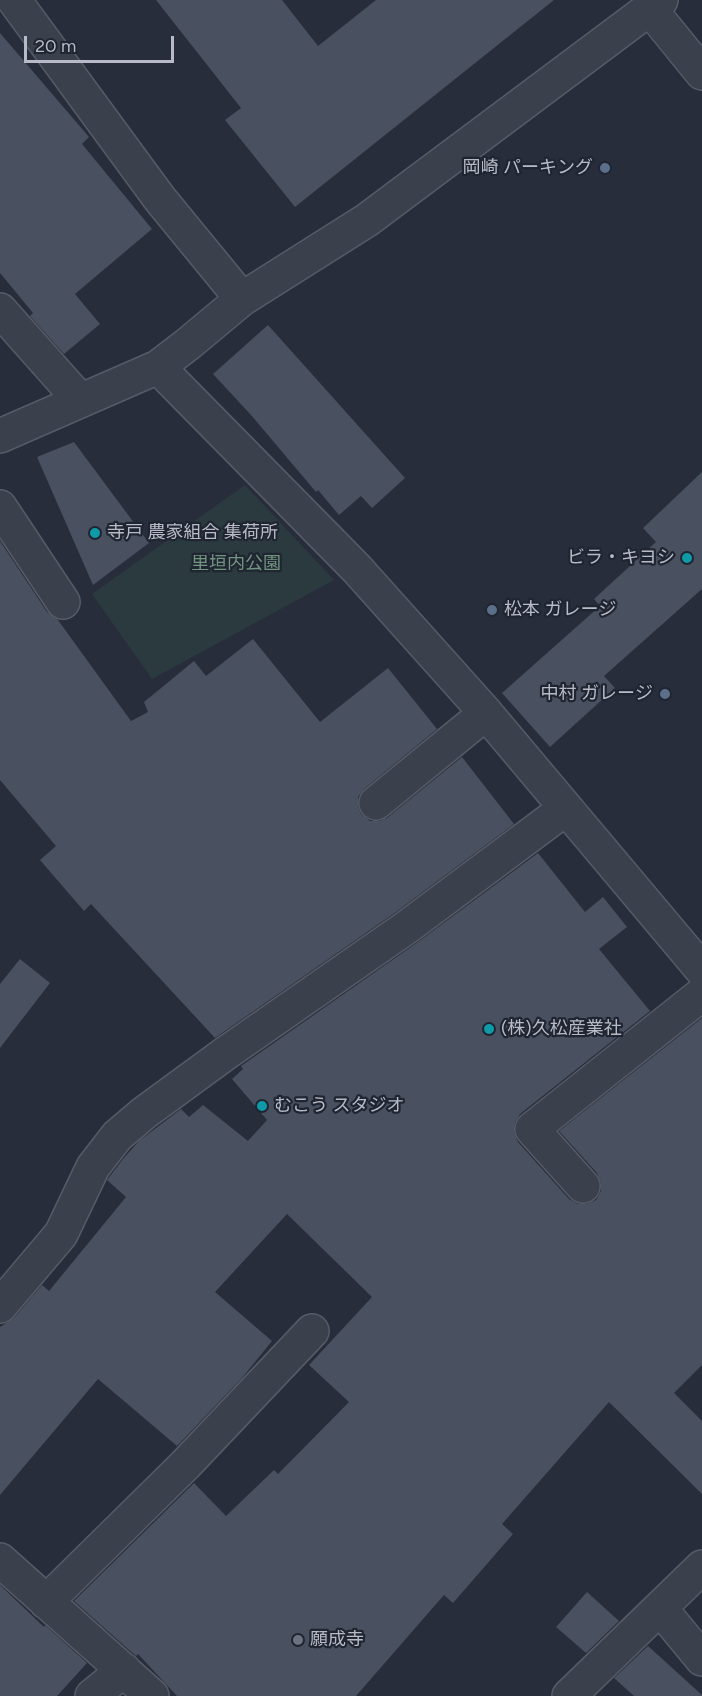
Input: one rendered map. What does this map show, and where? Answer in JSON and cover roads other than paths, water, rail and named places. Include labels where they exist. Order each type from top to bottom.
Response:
[{"type":"street","points":[[14,0],[160,199],[242,299]]},
{"type":"street","points":[[0,436],[158,367],[242,299],[366,220],[655,5],[702,74]]},
{"type":"street","points":[[0,310],[80,400]]},
{"type":"street","points":[[158,367],[357,569],[486,713],[702,970]]},
{"type":"street","points":[[0,507],[63,602]]},
{"type":"street","points":[[376,803],[486,713]]},
{"type":"street","points":[[0,1306],[61,1234],[93,1167],[117,1136],[226,1053],[407,927],[565,809]]},
{"type":"street","points":[[583,1186],[532,1129],[702,994]]},
{"type":"street","points":[[46,1602],[186,1464],[312,1331]]},
{"type":"street","points":[[0,1560],[152,1696]]},
{"type":"street","points":[[569,1696],[702,1567]]},
{"type":"street","points":[[660,1608],[702,1659]]},
{"type":"street","points":[[92,1696],[124,1670]]},
{"type":"place","name":"岡崎 パーキング","points":[[605,168]]},
{"type":"place","name":"寺戸 農家組合 集荷所","points":[[95,533]]},
{"type":"place","name":"ビラ・キヨシ","points":[[687,558]]},
{"type":"place","name":"松本 ガレージ","points":[[492,610]]},
{"type":"place","name":"中村 ガレージ","points":[[665,694]]},
{"type":"place","name":"(株)久松産業社","points":[[489,1029]]},
{"type":"place","name":"むこう スタジオ","points":[[262,1106]]},
{"type":"place","name":"願成寺","points":[[298,1640]]},
{"type":"park label","name":"里垣内公園","points":[[236,564]]}]
